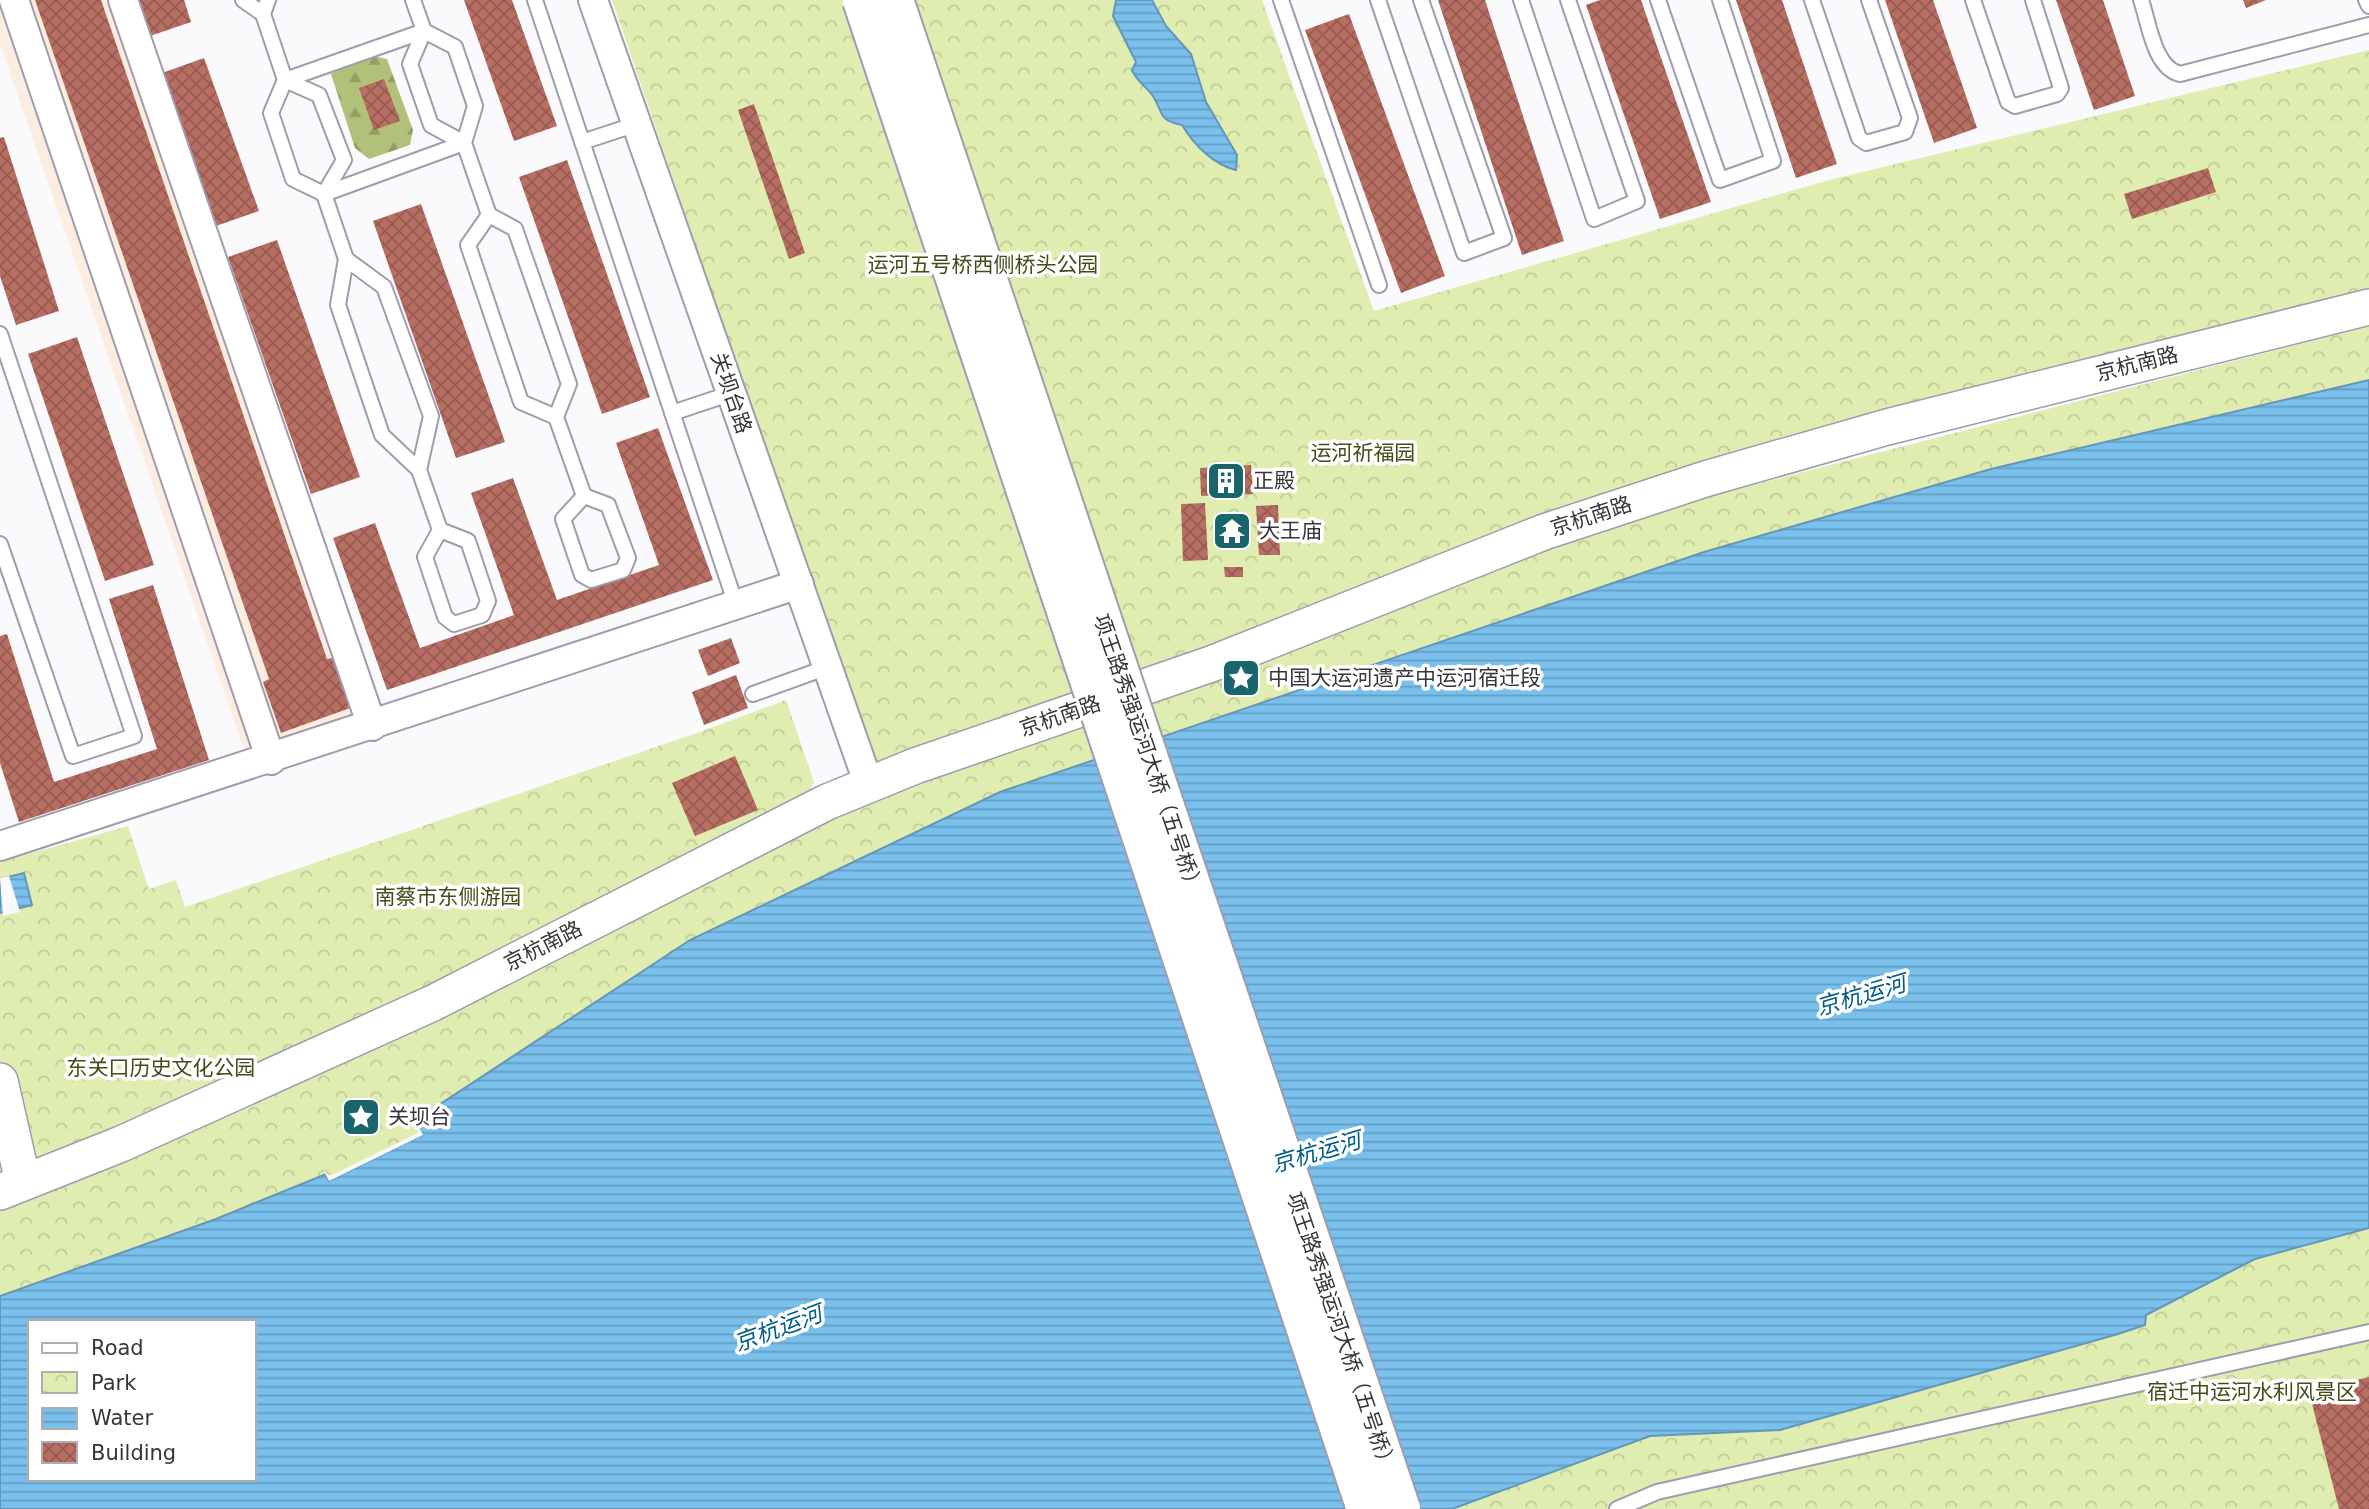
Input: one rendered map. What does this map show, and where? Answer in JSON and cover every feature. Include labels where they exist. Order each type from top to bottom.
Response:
[{"type":"main road","name":"项王路秀强运河大桥（五号桥）","points":[[862,0],[1366,1509]]},
{"type":"main road","name":"项王路秀强运河大桥（五号桥）","points":[[894,0],[1401,1509]]},
{"type":"street","points":[[14,0],[271,760]]},
{"type":"street","points":[[123,0],[372,726]]},
{"type":"street","name":"关坝台路","points":[[593,0],[869,785]]},
{"type":"street","name":"京杭南路","points":[[11,1187],[133,1138],[433,1003],[827,802],[1211,664],[1544,531],[1705,479],[1887,427],[2369,307]]},
{"type":"street","points":[[0,846],[271,760],[799,584]]},
{"type":"street","points":[[0,1081],[11,1187]]},
{"type":"lane","points":[[243,0],[266,7],[285,80],[271,113],[293,179],[324,194],[346,259],[338,305],[382,435],[419,470],[440,530],[468,541],[488,601],[482,615],[454,624],[445,617],[425,556],[440,530]]},
{"type":"lane","points":[[412,0],[424,31],[455,47],[475,106],[464,143],[489,215],[515,229],[569,384],[555,416],[584,496],[608,505],[628,558],[623,570],[591,580],[582,575],[564,519],[584,496]]},
{"type":"lane","points":[[535,0],[736,605]]},
{"type":"lane","points":[[1282,0],[1379,285]]},
{"type":"lane","points":[[1378,0],[1464,253],[1504,238],[1421,0]]},
{"type":"lane","points":[[1521,0],[1594,219],[1637,201],[1568,0]]},
{"type":"lane","points":[[1658,0],[1720,180],[1773,161],[1720,0]]},
{"type":"lane","points":[[1812,0],[1860,138],[1866,143],[1905,132],[1910,118],[1869,0]]},
{"type":"lane","points":[[1973,0],[2008,102],[2015,106],[2057,94],[2062,88],[2034,0]]},
{"type":"lane","points":[[2141,0],[2162,62],[2169,71],[2180,74],[2369,24]]},
{"type":"lane","points":[[2366,0],[2369,6]]},
{"type":"lane","points":[[285,80],[424,31]]},
{"type":"lane","points":[[424,31],[410,64],[431,125],[464,143]]},
{"type":"lane","points":[[285,80],[319,95],[344,160],[324,194]]},
{"type":"lane","points":[[582,142],[637,124]]},
{"type":"lane","points":[[324,194],[464,143]]},
{"type":"lane","points":[[489,215],[468,245],[521,402],[555,416]]},
{"type":"lane","points":[[346,259],[384,287],[431,416],[419,470]]},
{"type":"lane","points":[[0,334],[134,736],[73,756],[0,544]]},
{"type":"lane","points":[[672,413],[732,393]]},
{"type":"lane","points":[[753,694],[828,667]]},
{"type":"lane","points":[[1617,1509],[1657,1492],[2369,1332]]},
{"type":"shaded area","points":[[0,0],[134,0],[378,712],[246,755],[0,44]]},
{"type":"green space","points":[[612,0],[1262,0],[1374,311],[1829,180],[2369,50],[2369,291],[2021,381],[892,766],[872,761]]},
{"type":"green space","points":[[374,56],[387,59],[413,130],[410,145],[369,159],[355,148],[331,74],[341,67]]},
{"type":"green space","points":[[2369,326],[2369,380],[1991,469],[1704,552],[1000,792],[690,940],[416,1119],[423,1135],[329,1181],[325,1175],[216,1219],[0,1296],[0,862],[128,826],[149,889],[176,880],[185,907],[697,733],[786,700],[814,782],[806,801],[838,814],[1589,534],[1718,494]]},
{"type":"green space","name":"宿迁中运河水利风景区","points":[[2369,1228],[2369,1509],[1452,1509],[1650,1436],[1780,1430],[2118,1334],[2145,1325],[2145,1315],[2255,1259]]},
{"type":"water","points":[[1116,0],[1152,0],[1166,26],[1191,54],[1206,102],[1237,155],[1236,170],[1212,159],[1192,140],[1182,125],[1165,118],[1153,96],[1136,78],[1132,70],[1136,62],[1113,16]]},
{"type":"water","name":"京杭运河","points":[[2369,380],[2369,1228],[2255,1259],[2146,1315],[2145,1325],[2118,1334],[1780,1430],[1650,1436],[1452,1509],[0,1509],[0,1296],[216,1219],[326,1174],[329,1181],[422,1135],[416,1120],[690,940],[1000,792],[1704,552],[1991,469]]},
{"type":"water","points":[[24,873],[32,905],[0,913],[0,879]]},
{"type":"pier","points":[[9,876],[20,912],[3,916],[0,878]]},
{"type":"pier","points":[[414,1117],[423,1135],[329,1181],[324,1171],[330,1176],[418,1133]]},
{"type":"building","points":[[35,0],[101,0],[327,659],[332,658],[350,708],[281,733],[263,682],[269,679]]},
{"type":"building","points":[[138,0],[184,0],[191,22],[150,36]]},
{"type":"building","points":[[464,0],[512,0],[557,126],[514,141]]},
{"type":"building","points":[[1438,0],[1485,0],[1564,241],[1522,255]]},
{"type":"building","points":[[1600,0],[1641,0],[1711,202],[1660,219],[1586,5]]},
{"type":"building","points":[[1736,0],[1782,0],[1837,164],[1796,178]]},
{"type":"building","points":[[1885,0],[1933,0],[1977,128],[1934,143]]},
{"type":"building","points":[[2056,0],[2103,0],[2135,96],[2094,110]]},
{"type":"building","points":[[2243,0],[2266,0],[2246,8]]},
{"type":"building","points":[[1349,14],[1445,276],[1401,293],[1305,30]]},
{"type":"building","points":[[204,58],[259,211],[216,226],[162,73]]},
{"type":"building","points":[[384,79],[400,121],[374,130],[359,88]]},
{"type":"building","points":[[754,104],[805,253],[789,259],[738,110]]},
{"type":"building","points":[[4,137],[59,311],[16,325],[0,276],[0,138]]},
{"type":"building","points":[[567,160],[650,397],[602,414],[519,177]]},
{"type":"building","points":[[2208,168],[2216,192],[2132,219],[2124,194]]},
{"type":"building","points":[[421,204],[505,442],[456,458],[373,221]]},
{"type":"building","points":[[277,240],[360,477],[311,494],[228,257]]},
{"type":"building","points":[[77,337],[154,565],[105,581],[28,354]]},
{"type":"building","points":[[658,428],[713,580],[387,690],[333,538],[375,523],[420,648],[514,615],[471,493],[513,478],[557,600],[659,565],[616,443]]},
{"type":"building","name":"正殿","points":[[1251,465],[1253,494],[1201,496],[1200,468]]},
{"type":"building","points":[[1205,503],[1208,560],[1183,561],[1181,504]]},
{"type":"building","points":[[1278,505],[1280,555],[1259,555],[1256,506]]},
{"type":"building","points":[[1224,567],[1243,567],[1243,577],[1225,577]]},
{"type":"building","points":[[153,585],[209,760],[19,822],[0,763],[0,636],[7,634],[54,782],[157,749],[109,599]]},
{"type":"building","points":[[731,638],[740,663],[708,676],[698,650]]},
{"type":"building","points":[[736,675],[748,708],[704,725],[692,692]]},
{"type":"building","points":[[735,756],[758,810],[695,836],[672,783]]},
{"type":"building","points":[[2369,1377],[2369,1509],[2339,1509],[2309,1392]]},
{"type":"place","name":"正殿","points":[[1226,481]]},
{"type":"place","name":"大王庙","points":[[1232,531]]},
{"type":"place","name":"中国大运河遗产中运河宿迁段","points":[[1241,678]]},
{"type":"place","name":"关坝台","points":[[361,1117]]},
{"type":"park label","name":"运河五号桥西侧桥头公园","points":[[983,265]]},
{"type":"park label","name":"运河祈福园","points":[[1363,453]]},
{"type":"park label","name":"南蔡市东侧游园","points":[[448,897]]},
{"type":"park label","name":"东关口历史文化公园","points":[[161,1068]]}]
